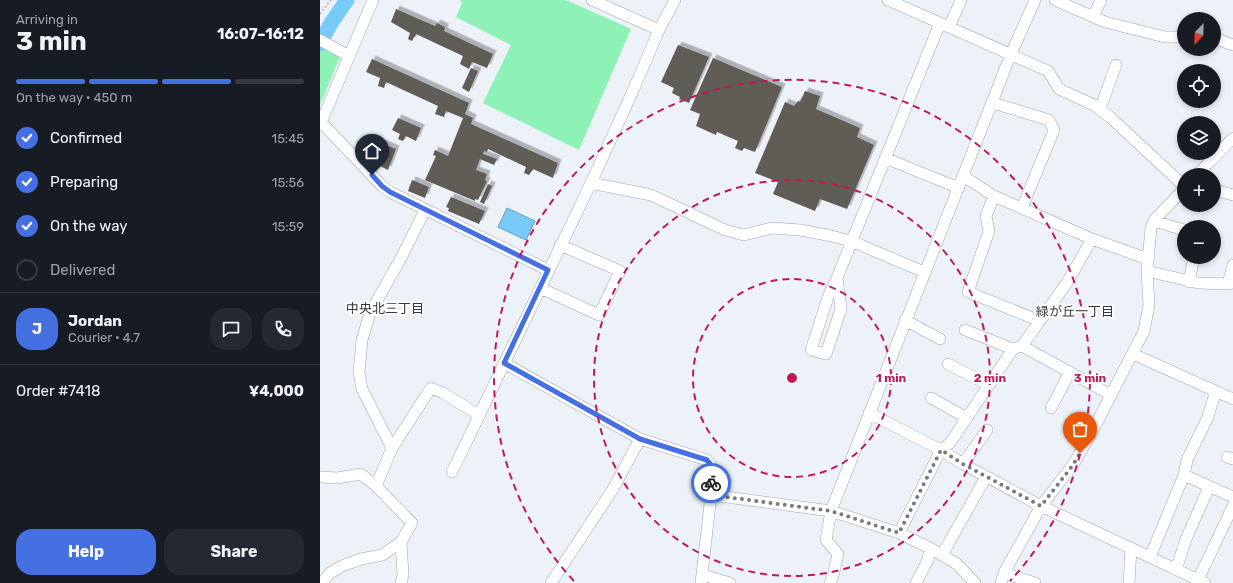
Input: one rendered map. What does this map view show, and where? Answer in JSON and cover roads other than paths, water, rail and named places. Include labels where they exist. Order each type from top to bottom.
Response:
[{"type":"street","points":[[373,0],[321,122],[382,186],[390,192],[548,270]]},
{"type":"street","points":[[592,0],[659,30]]},
{"type":"street","points":[[452,472],[591,183],[659,30],[675,0]]},
{"type":"street","points":[[888,0],[906,3],[944,25],[1048,71],[1059,89],[1100,109],[1132,136],[1177,181]]},
{"type":"street","points":[[837,278],[842,309],[826,354],[812,350],[828,297],[885,158],[944,25],[961,0]]},
{"type":"street","points":[[830,583],[838,554],[826,540],[831,511],[924,272],[993,103],[1011,54],[1035,0]]},
{"type":"street","points":[[1055,0],[1105,22],[1165,37],[1177,37]]},
{"type":"street","points":[[1093,17],[1101,0]]},
{"type":"street","points":[[1221,41],[1233,45]]},
{"type":"street","points":[[325,43],[349,56]]},
{"type":"street","points":[[1100,109],[1116,65]]},
{"type":"street","points":[[993,103],[1049,120],[1054,130],[1022,208]]},
{"type":"street","points":[[1204,168],[1233,138]]},
{"type":"street","points":[[885,158],[959,188]]},
{"type":"street","points":[[963,176],[994,196],[1092,239],[1148,259]]},
{"type":"street","points":[[591,183],[651,195],[725,230],[744,235],[772,228],[800,230],[827,235],[851,242],[924,272]]},
{"type":"street","points":[[1221,192],[1233,195]]},
{"type":"street","points":[[1035,583],[1002,578],[1041,506],[1073,465],[1144,331],[1149,305],[1147,271],[1151,228],[1154,221],[1177,195]]},
{"type":"street","points":[[994,196],[986,216],[989,231],[968,292],[1040,321]]},
{"type":"street","points":[[392,448],[362,389],[359,372],[362,340],[370,313],[401,258],[425,210]]},
{"type":"street","points":[[1154,221],[1177,228]]},
{"type":"street","points":[[899,533],[941,450],[950,443],[989,385],[1040,321],[1068,281],[1092,239]]},
{"type":"street","points":[[540,288],[599,315],[620,272],[560,245]]},
{"type":"street","points":[[1189,282],[1193,264]]},
{"type":"street","points":[[1147,271],[1189,282],[1231,283],[1233,265]]},
{"type":"street","points":[[905,320],[940,339]]},
{"type":"street","points":[[965,330],[1017,348],[1070,372],[1111,395]]},
{"type":"street","points":[[1133,354],[1233,399]]},
{"type":"street","points":[[504,363],[640,439],[707,460],[711,465],[711,495],[702,579],[730,583]]},
{"type":"street","points":[[948,364],[989,385]]},
{"type":"street","points":[[1050,408],[1070,372]]},
{"type":"street","points":[[376,486],[392,448],[431,388],[443,393],[479,416]]},
{"type":"street","points":[[1150,557],[1184,475],[1187,460],[1207,419],[1216,391]]},
{"type":"street","points":[[931,398],[967,418]]},
{"type":"street","points":[[869,412],[1041,506],[1150,557],[1197,581],[1233,506]]},
{"type":"street","points":[[963,464],[987,430]]},
{"type":"street","points":[[551,583],[613,489],[640,439]]},
{"type":"street","points":[[320,477],[337,478],[361,474],[376,486],[412,523],[401,542],[382,555],[361,559],[342,566],[330,573],[322,583]]},
{"type":"street","points":[[1184,475],[1233,497]]},
{"type":"street","points":[[942,555],[986,477]]},
{"type":"street","points":[[1176,570],[1186,539],[1209,487]]},
{"type":"street","points":[[711,495],[831,511],[899,533],[930,548],[956,564],[975,583]]},
{"type":"street","points":[[401,542],[403,575],[401,583]]},
{"type":"street","points":[[916,583],[928,560],[930,548]]},
{"type":"street","points":[[1129,583],[1131,548]]},
{"type":"water","points":[[507,208],[535,221],[526,240],[498,227]]},
{"type":"waterway","points":[[320,44],[331,23],[347,0]]},
{"type":"district","name":"中央北三丁目","points":[[385,308]]},
{"type":"district","name":"緑が丘一丁目","points":[[1075,311]]}]
